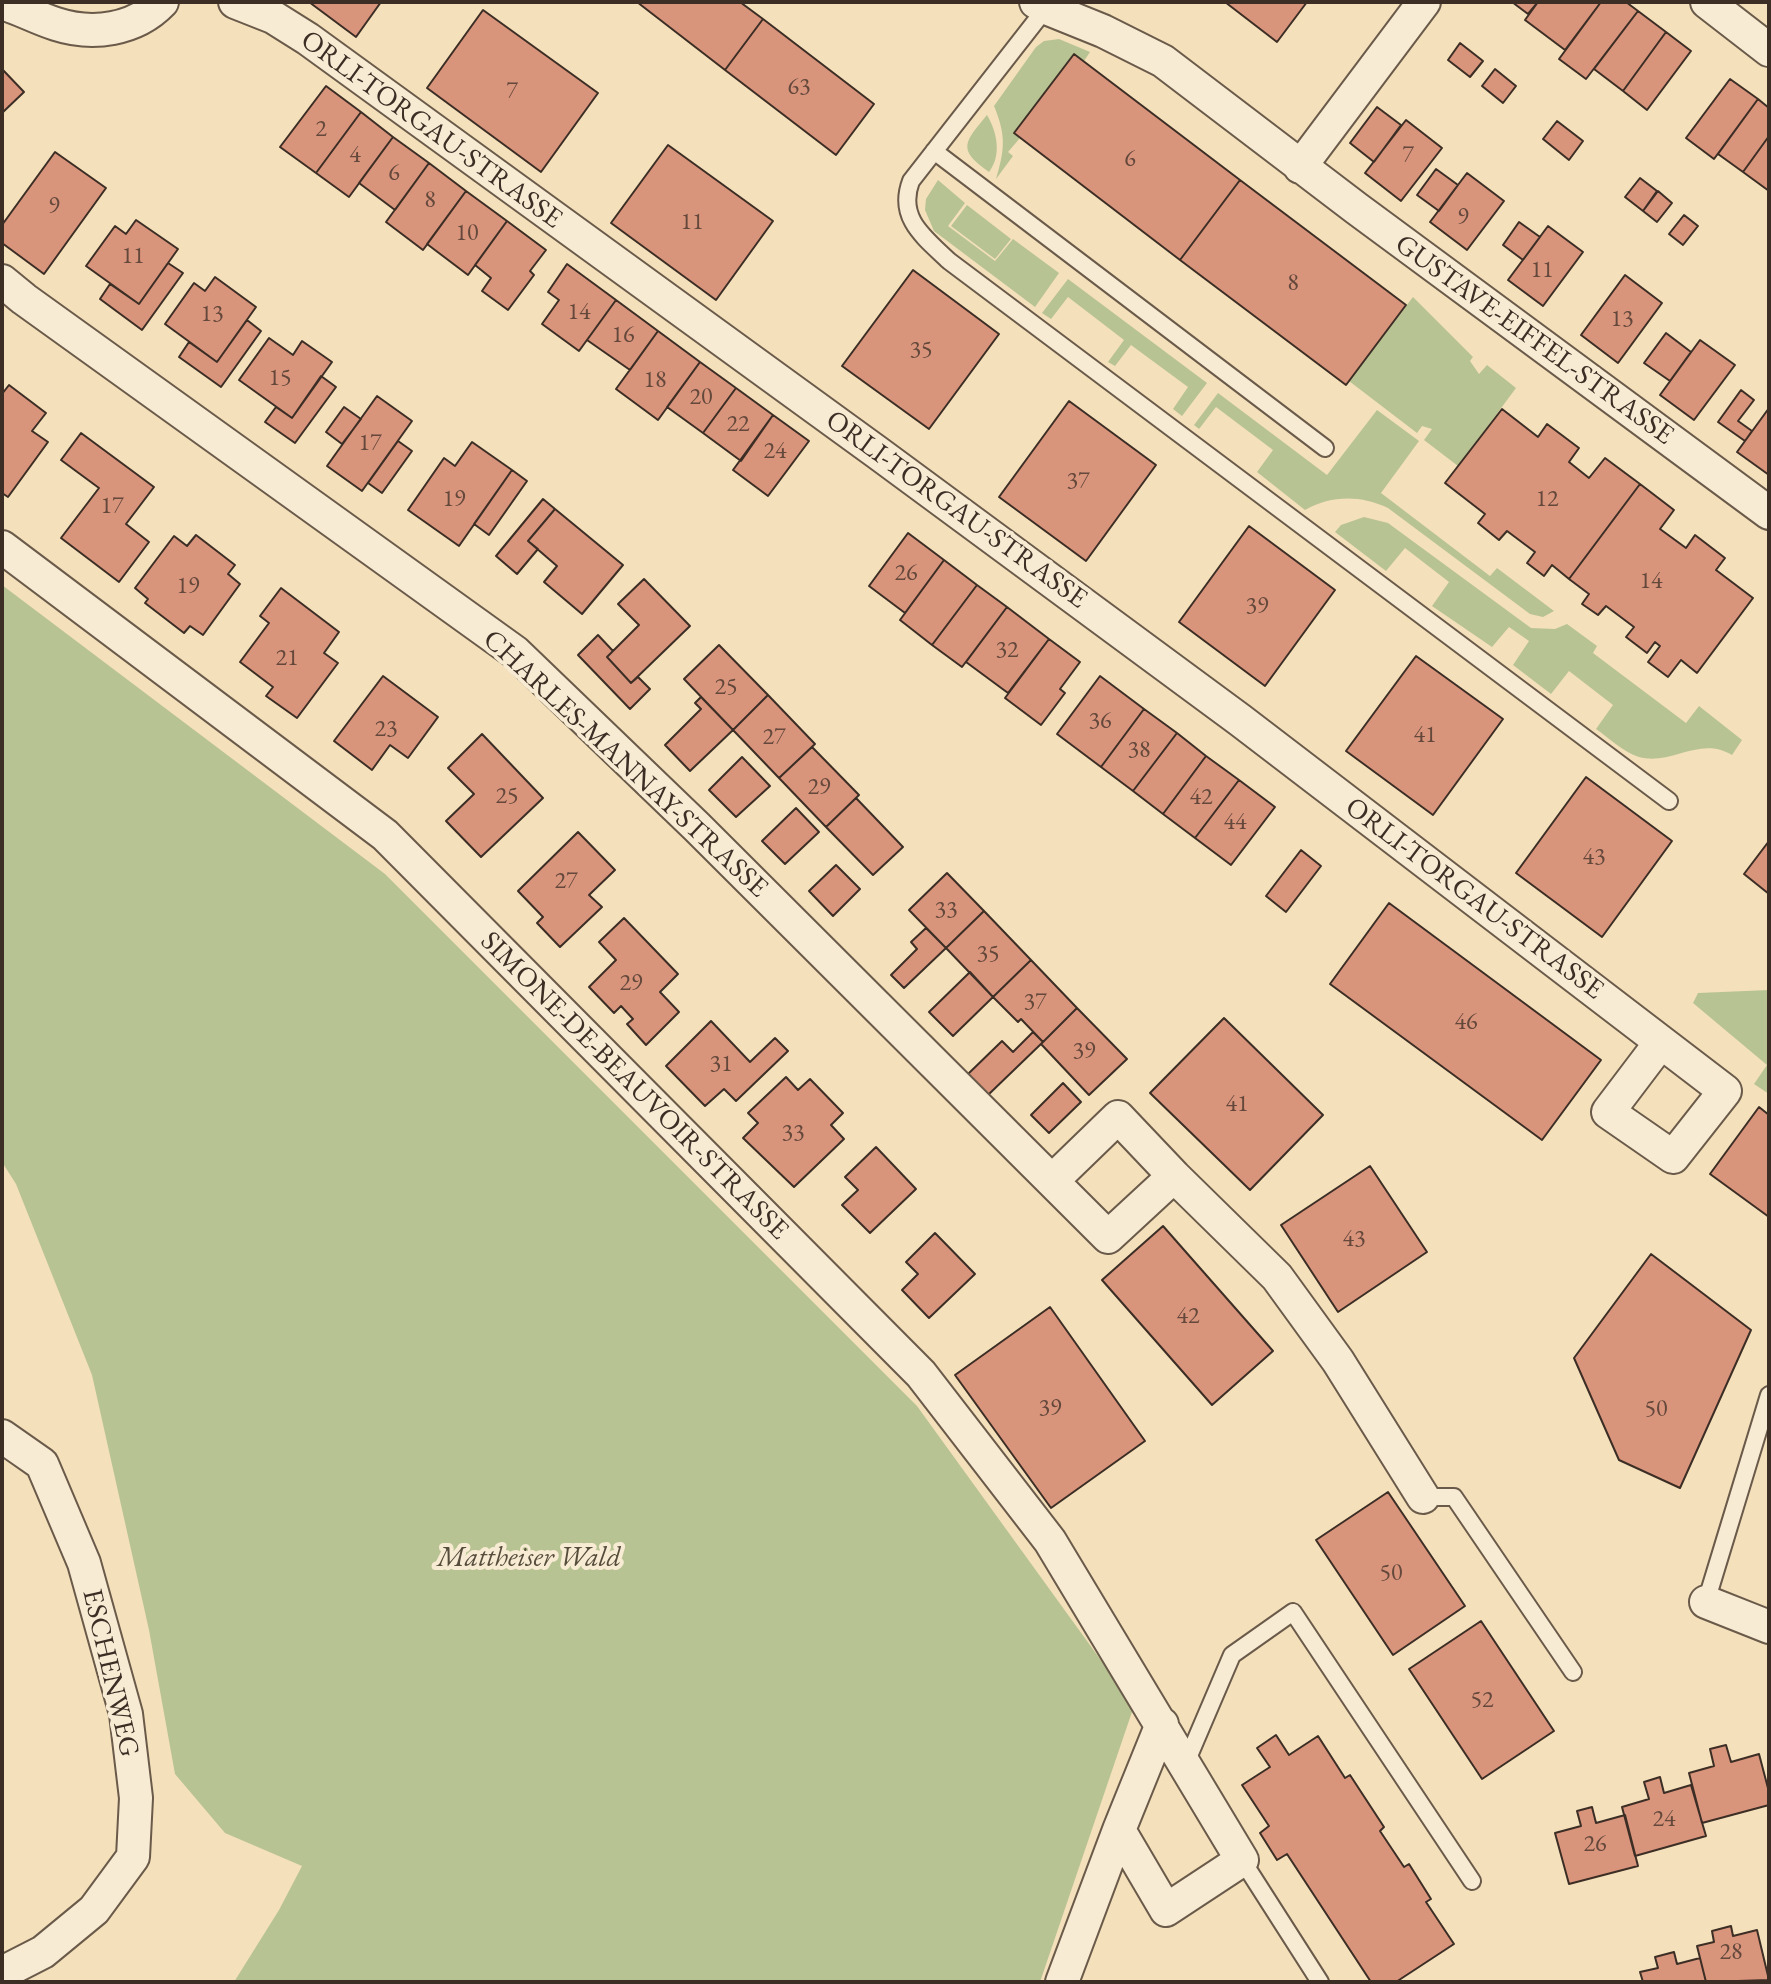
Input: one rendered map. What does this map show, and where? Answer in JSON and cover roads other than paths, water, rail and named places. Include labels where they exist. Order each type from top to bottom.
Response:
[{"type":"street","points":[[2,3],[56,24],[89,30],[140,20],[162,2]]},
{"type":"street","name":"ORLI-TORGAU-STRASSE","points":[[235,2],[273,17],[308,39],[878,453],[1240,720],[1661,1042]]},
{"type":"street","points":[[1300,167],[1424,2]]},
{"type":"street","points":[[1707,2],[1769,50]]},
{"type":"street","name":"GUSTAVE-EIFFEL-STRASSE","points":[[1041,5],[1163,61],[1300,167],[1769,513]]},
{"type":"street","name":"CHARLES-MANNAY-STRASSE","points":[[2,281],[515,652],[697,827],[1108,1237],[1174,1176]]},
{"type":"street","name":"SIMONE-DE-BEAUVOIR-STRASSE","points":[[2,547],[385,835],[921,1374],[1050,1541],[1242,1860]]},
{"type":"street","points":[[1053,1180],[1118,1117],[1277,1277],[1338,1361],[1423,1497]]},
{"type":"street","name":"ESCHENWEG","points":[[2,1436],[42,1464],[84,1563],[126,1714],[136,1798],[133,1857],[94,1910],[43,1952],[2,1973]]},
{"type":"street","points":[[1706,1602],[1769,1627]]},
{"type":"street","points":[[1062,1982],[1162,1724]]},
{"type":"street","points":[[1119,1830],[1166,1910],[1242,1860]]},
{"type":"lane","points":[[1041,5],[911,181],[904,198],[915,229],[949,261],[1669,801]]},
{"type":"lane","points":[[934,151],[1325,448]]},
{"type":"lane","points":[[1706,1602],[1769,1395]]},
{"type":"lane","points":[[1423,1497],[1454,1497],[1573,1672]]},
{"type":"lane","points":[[1185,1765],[1232,1655],[1293,1612],[1472,1881]]},
{"type":"lane","points":[[1242,1860],[1320,1982]]},
{"type":"park label","name":"Mattheiser Wald","points":[[529,1558]]}]
